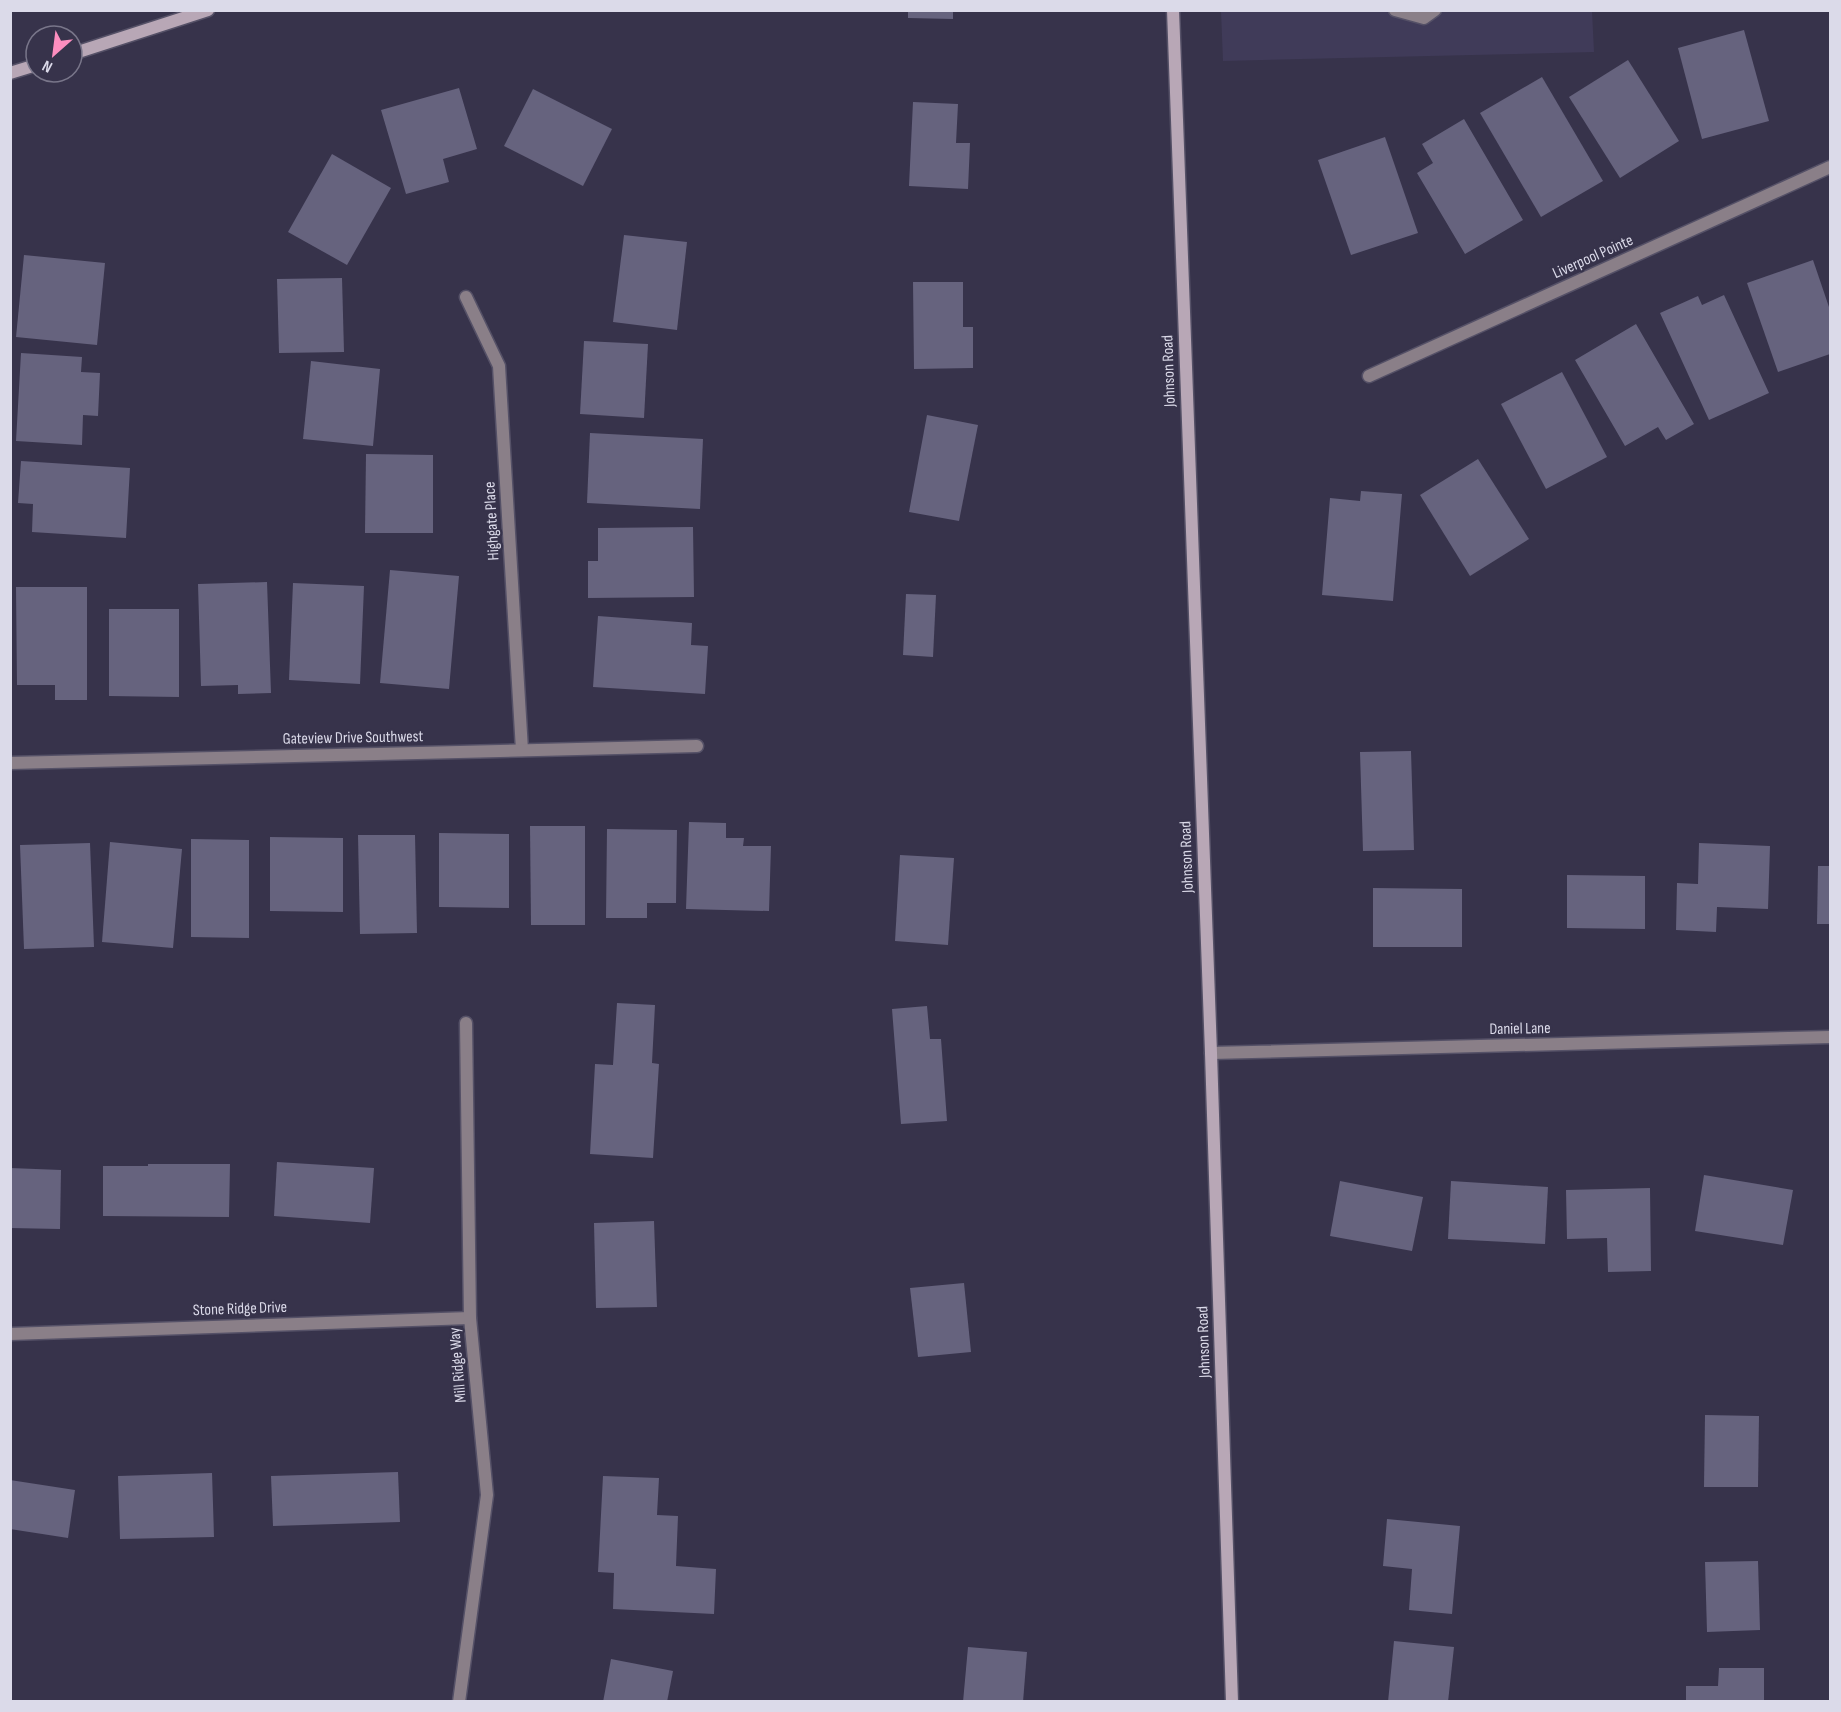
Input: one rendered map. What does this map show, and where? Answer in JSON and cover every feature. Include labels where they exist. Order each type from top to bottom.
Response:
[{"type":"street","points":[[84,50],[208,10]]},
{"type":"street","name":"Johnson Road","points":[[1173,10],[1232,1701]]},
{"type":"street","points":[[1395,10],[1424,18],[1435,10]]},
{"type":"street","name":"Liverpool Pointe","points":[[1369,376],[1830,167]]},
{"type":"street","name":"Highgate Place","points":[[466,297],[499,366],[522,750]]},
{"type":"street","name":"Gateview Drive Southwest","points":[[10,763],[697,746]]},
{"type":"street","name":"Mill Ridge Way","points":[[459,1701],[487,1496],[470,1318],[466,1023]]},
{"type":"street","name":"Daniel Lane","points":[[1211,1053],[1830,1037]]},
{"type":"street","name":"Stone Ridge Drive","points":[[10,1334],[470,1318]]},
{"type":"shaded area","points":[[1221,11],[1592,11],[1594,52],[1223,61]]},
{"type":"building","points":[[908,10],[953,10],[953,19],[908,18]]},
{"type":"building","points":[[1744,30],[1769,121],[1702,139],[1678,48]]},
{"type":"building","points":[[1628,60],[1679,141],[1620,178],[1569,97]]},
{"type":"building","points":[[1542,77],[1603,181],[1541,217],[1480,113]]},
{"type":"building","points":[[459,88],[477,149],[443,159],[449,182],[406,194],[381,110]]},
{"type":"building","points":[[533,89],[612,129],[583,186],[504,146]]},
{"type":"building","points":[[913,102],[958,104],[956,143],[970,143],[968,189],[909,186]]},
{"type":"building","points":[[1464,119],[1523,220],[1465,254],[1417,173],[1433,163],[1422,144]]},
{"type":"building","points":[[1385,137],[1418,233],[1351,255],[1318,160]]},
{"type":"building","points":[[332,154],[391,188],[347,265],[288,232]]},
{"type":"building","points":[[624,235],[687,242],[677,330],[613,322]]},
{"type":"building","points":[[24,255],[105,263],[97,345],[16,337]]},
{"type":"building","points":[[1813,260],[1830,310],[1830,354],[1778,372],[1747,283]]},
{"type":"building","points":[[342,278],[344,352],[279,353],[277,279]]},
{"type":"building","points":[[913,282],[963,282],[963,327],[973,327],[973,368],[914,369]]},
{"type":"building","points":[[1724,295],[1769,393],[1709,420],[1660,313],[1698,296],[1702,305]]},
{"type":"building","points":[[1636,324],[1694,424],[1666,440],[1658,427],[1625,446],[1575,360]]},
{"type":"building","points":[[584,341],[648,344],[644,418],[580,414]]},
{"type":"building","points":[[21,353],[82,357],[81,372],[100,373],[98,416],[83,415],[82,445],[16,441]]},
{"type":"building","points":[[311,361],[380,369],[373,446],[303,439]]},
{"type":"building","points":[[1562,372],[1607,457],[1546,489],[1501,404]]},
{"type":"building","points":[[927,415],[978,425],[959,521],[909,512]]},
{"type":"building","points":[[590,433],[703,439],[700,509],[587,503]]},
{"type":"building","points":[[366,454],[433,455],[433,533],[365,533]]},
{"type":"building","points":[[1478,459],[1529,539],[1470,576],[1420,495]]},
{"type":"building","points":[[21,461],[130,468],[126,538],[32,532],[33,504],[18,503]]},
{"type":"building","points":[[1361,491],[1402,494],[1393,601],[1322,595],[1330,498],[1360,501]]},
{"type":"building","points":[[693,527],[694,597],[588,598],[588,561],[598,561],[598,528]]},
{"type":"building","points":[[390,570],[459,576],[449,689],[380,683]]},
{"type":"building","points":[[267,582],[271,693],[238,694],[238,685],[201,686],[198,584]]},
{"type":"building","points":[[293,583],[364,586],[360,684],[289,680]]},
{"type":"building","points":[[16,587],[87,587],[87,700],[55,700],[55,685],[17,685]]},
{"type":"building","points":[[906,594],[936,595],[933,657],[903,655]]},
{"type":"building","points":[[109,609],[179,609],[179,697],[109,696]]},
{"type":"building","points":[[598,616],[692,623],[691,645],[708,646],[705,694],[593,687]]},
{"type":"building","points":[[1411,751],[1414,850],[1363,851],[1360,752]]},
{"type":"building","points":[[689,822],[726,823],[726,838],[744,838],[743,846],[771,846],[769,911],[686,909]]},
{"type":"building","points":[[530,826],[585,826],[585,925],[531,925]]},
{"type":"building","points":[[607,829],[677,830],[676,903],[647,903],[647,918],[606,918]]},
{"type":"building","points":[[439,833],[509,834],[509,908],[439,907]]},
{"type":"building","points":[[358,835],[415,835],[417,933],[360,934]]},
{"type":"building","points":[[270,837],[343,838],[343,912],[270,911]]},
{"type":"building","points":[[191,839],[249,840],[249,938],[191,937]]},
{"type":"building","points":[[110,842],[182,849],[173,948],[102,942]]},
{"type":"building","points":[[90,843],[94,947],[24,949],[20,845]]},
{"type":"building","points":[[1699,843],[1770,846],[1768,909],[1717,907],[1716,932],[1676,930],[1677,883],[1698,884]]},
{"type":"building","points":[[900,855],[954,858],[948,945],[895,941]]},
{"type":"building","points":[[1818,866],[1830,866],[1830,924],[1817,924]]},
{"type":"building","points":[[1567,875],[1645,876],[1645,929],[1567,928]]},
{"type":"building","points":[[1373,888],[1462,889],[1462,947],[1373,947]]},
{"type":"building","points":[[617,1003],[655,1005],[652,1063],[659,1064],[653,1158],[590,1154],[595,1064],[613,1065]]},
{"type":"building","points":[[927,1006],[930,1039],[941,1039],[947,1121],[901,1124],[892,1009]]},
{"type":"building","points":[[277,1162],[374,1168],[370,1223],[274,1216]]},
{"type":"building","points":[[148,1164],[230,1164],[229,1217],[103,1216],[103,1166],[148,1166]]},
{"type":"building","points":[[10,1168],[61,1170],[60,1229],[10,1228]]},
{"type":"building","points":[[1704,1175],[1793,1190],[1783,1245],[1695,1231]]},
{"type":"building","points":[[1340,1181],[1423,1197],[1412,1251],[1330,1236]]},
{"type":"building","points":[[1451,1181],[1548,1187],[1545,1244],[1448,1239]]},
{"type":"building","points":[[1650,1188],[1651,1271],[1608,1272],[1607,1238],[1567,1239],[1566,1190]]},
{"type":"building","points":[[654,1221],[657,1307],[596,1308],[594,1223]]},
{"type":"building","points":[[964,1283],[971,1352],[918,1357],[910,1288]]},
{"type":"building","points":[[1705,1415],[1759,1416],[1758,1487],[1704,1487]]},
{"type":"building","points":[[398,1472],[400,1522],[273,1526],[271,1476]]},
{"type":"building","points":[[212,1473],[214,1537],[120,1539],[118,1476]]},
{"type":"building","points":[[603,1476],[659,1478],[657,1515],[678,1516],[676,1566],[716,1569],[714,1614],[613,1609],[614,1573],[598,1572]]},
{"type":"building","points":[[10,1480],[75,1490],[68,1538],[10,1529]]},
{"type":"building","points":[[1387,1519],[1460,1526],[1452,1614],[1409,1610],[1412,1569],[1383,1566]]},
{"type":"building","points":[[1758,1561],[1760,1630],[1707,1632],[1705,1562]]},
{"type":"building","points":[[1394,1641],[1454,1647],[1448,1702],[1388,1702]]},
{"type":"building","points":[[968,1647],[1027,1652],[1023,1702],[963,1702]]},
{"type":"building","points":[[611,1659],[673,1671],[667,1702],[603,1702]]},
{"type":"building","points":[[1719,1668],[1764,1668],[1764,1702],[1686,1702],[1686,1686],[1718,1686]]}]
